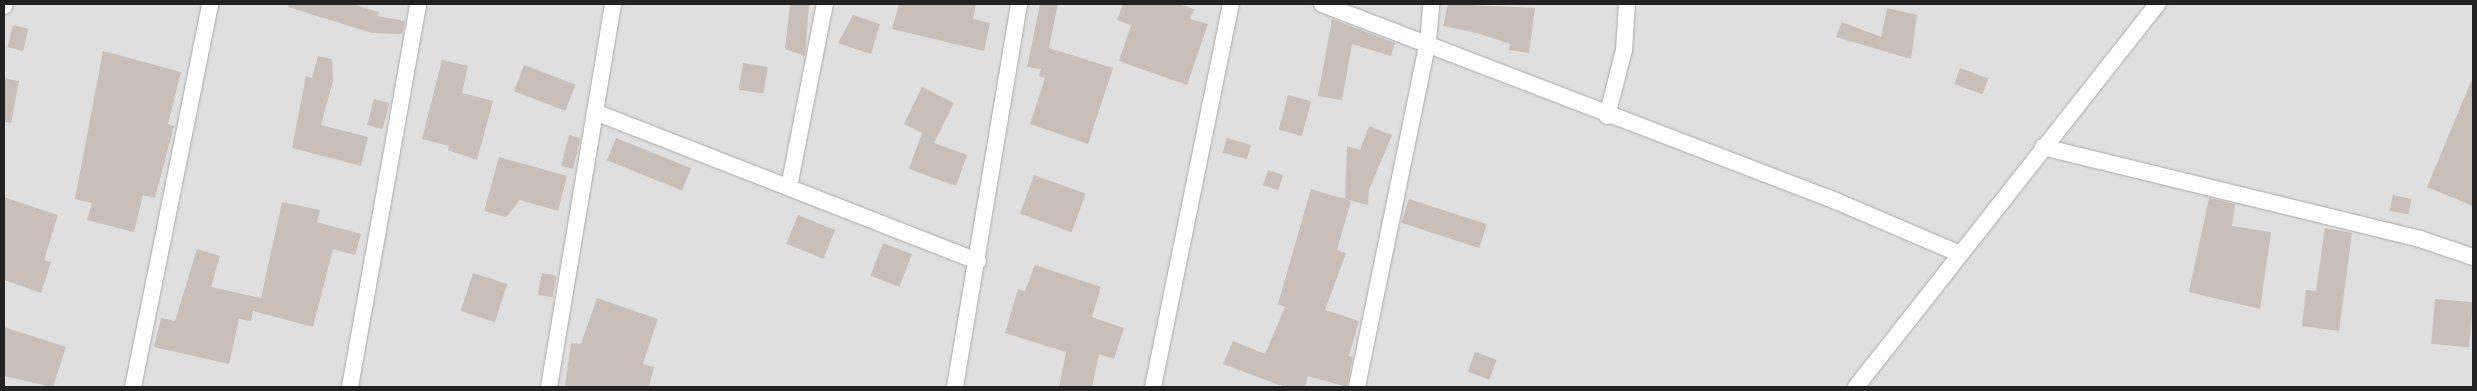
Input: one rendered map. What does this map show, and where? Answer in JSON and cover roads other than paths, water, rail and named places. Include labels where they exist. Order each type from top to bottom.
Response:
[{"type":"street","points":[[133,387],[210,4]]},
{"type":"street","points":[[350,387],[418,4]]},
{"type":"street","points":[[549,387],[613,4]]},
{"type":"street","points":[[789,187],[825,4]]},
{"type":"street","points":[[954,387],[978,261],[1019,4]]},
{"type":"street","points":[[1153,387],[1231,4]]},
{"type":"street","points":[[1322,4],[1428,42],[1607,116],[1836,201],[1958,253]]},
{"type":"street","points":[[1357,387],[1428,42],[1431,4]]},
{"type":"street","points":[[1607,116],[1624,50],[1627,4]]},
{"type":"street","points":[[1856,387],[1958,253],[2157,4]]},
{"type":"street","points":[[595,112],[978,261]]},
{"type":"street","points":[[2043,147],[2420,239],[2473,257]]}]
